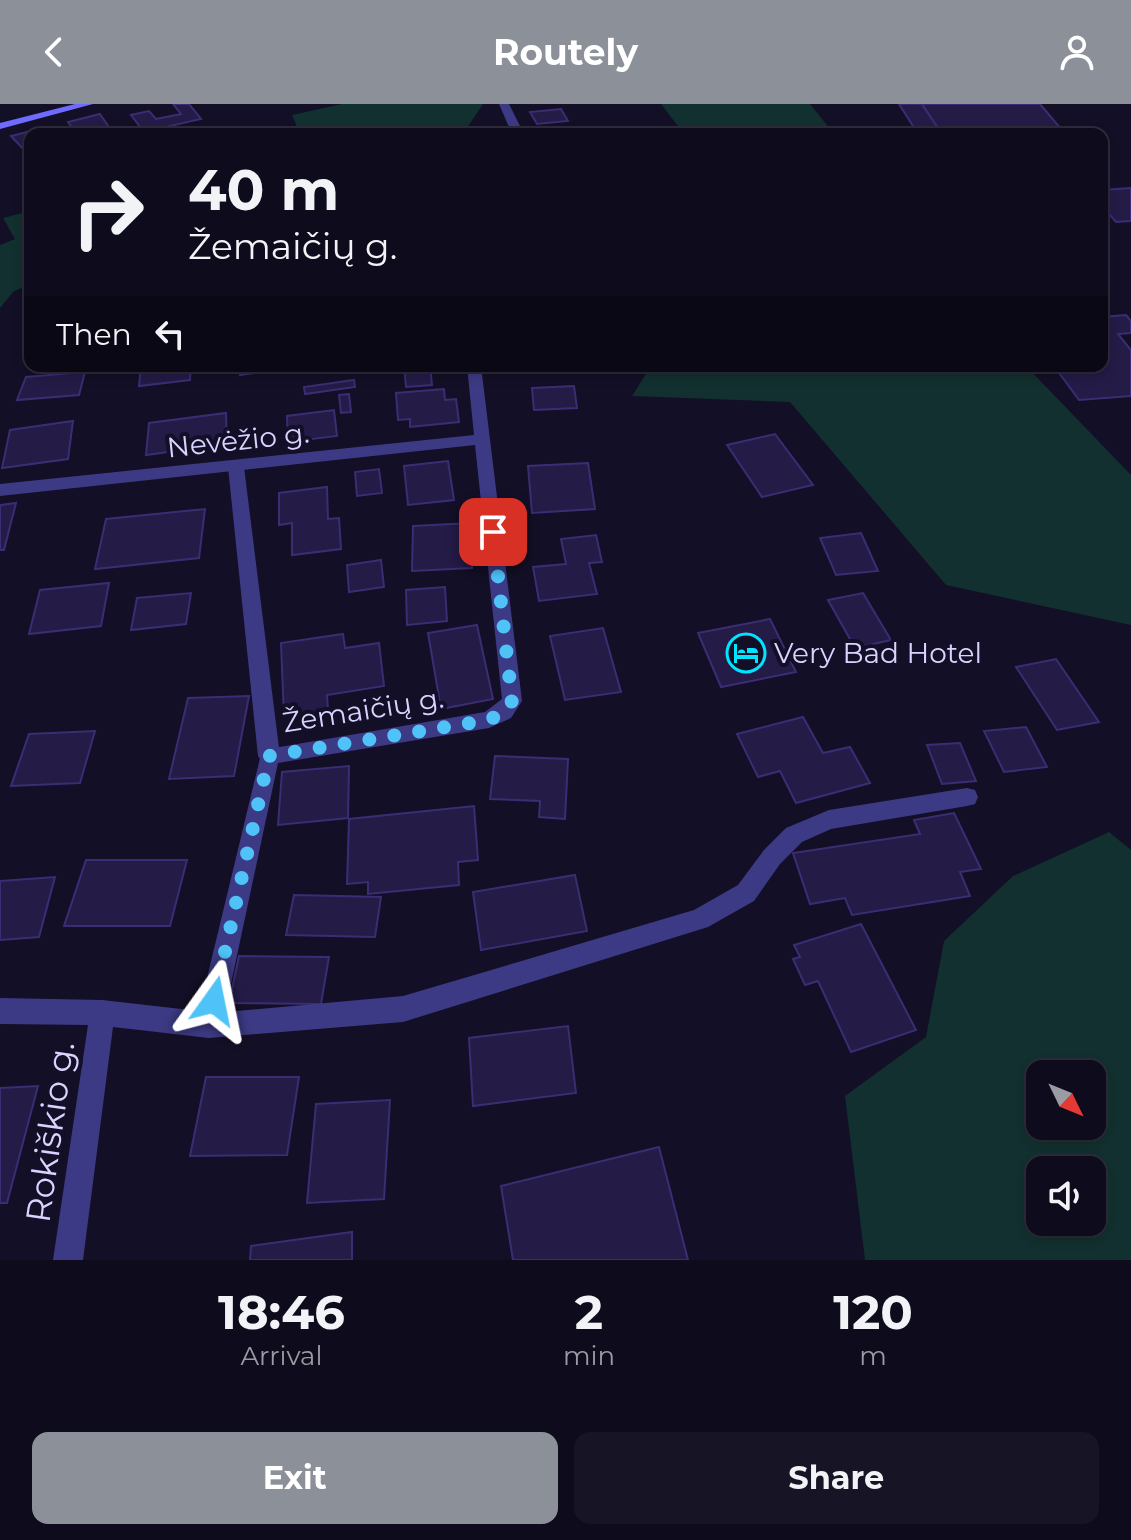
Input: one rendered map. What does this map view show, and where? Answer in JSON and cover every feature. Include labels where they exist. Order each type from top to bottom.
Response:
[{"type":"street","points":[[0,126],[88,104]]},
{"type":"street","points":[[504,105],[515,128]]},
{"type":"street","name":"Žemaičių g.","points":[[209,1025],[269,756],[489,720],[504,712],[512,701],[475,372]]},
{"type":"street","name":"Nevėžio g.","points":[[0,490],[481,439]]},
{"type":"street","points":[[236,467],[269,756]]},
{"type":"street","points":[[0,1011],[102,1013],[209,1025],[265,1023],[403,1009],[700,919],[746,893],[772,857],[794,835],[829,820],[967,797]]},
{"type":"street","name":"Rokiškio g.","points":[[68,1260],[102,1013]]},
{"type":"green space","points":[[342,104],[483,104],[467,128],[297,128],[292,115]]},
{"type":"green space","points":[[661,104],[810,104],[829,128],[679,128]]},
{"type":"green space","points":[[24,213],[24,287],[13,292],[0,308],[0,245],[15,239],[3,218]]},
{"type":"green space","points":[[647,372],[1032,372],[1131,475],[1131,625],[946,585],[790,402],[632,396]]},
{"type":"green space","points":[[1109,832],[1131,850],[1131,1260],[865,1260],[845,1096],[926,1037],[944,941],[1013,876]]},
{"type":"building","points":[[173,104],[189,104],[201,119],[162,128],[141,128],[131,115],[149,111],[156,119],[181,114]]},
{"type":"building","points":[[899,104],[922,104],[938,128],[914,128]]},
{"type":"building","points":[[922,104],[1040,104],[1060,128],[938,128]]},
{"type":"building","points":[[561,109],[568,121],[537,124],[530,112]]},
{"type":"building","points":[[100,114],[109,127],[72,128],[68,122]]},
{"type":"building","points":[[24,133],[24,150],[11,136]]},
{"type":"building","points":[[1131,188],[1131,221],[1116,222],[1108,213],[1108,190]]},
{"type":"building","points":[[1126,315],[1131,321],[1131,333],[1118,334],[1131,350],[1131,396],[1079,400],[1058,372],[1108,372],[1108,316]]},
{"type":"building","points":[[85,372],[79,395],[17,400],[26,377]]},
{"type":"building","points":[[140,372],[191,372],[190,380],[139,386]]},
{"type":"building","points":[[405,372],[431,372],[432,385],[406,387]]},
{"type":"building","points":[[354,380],[355,387],[305,394],[304,387]]},
{"type":"building","points":[[574,386],[577,408],[534,410],[532,388]]},
{"type":"building","points":[[444,389],[445,400],[456,399],[459,422],[410,427],[410,419],[398,420],[396,393]]},
{"type":"building","points":[[349,394],[351,412],[341,413],[339,395]]},
{"type":"building","points":[[334,410],[337,436],[288,442],[287,416]]},
{"type":"building","points":[[226,413],[227,444],[146,455],[149,423]]},
{"type":"building","points":[[73,421],[68,459],[2,468],[10,430]]},
{"type":"building","points":[[775,434],[813,485],[762,497],[727,445]]},
{"type":"building","points":[[448,461],[454,500],[408,505],[404,466]]},
{"type":"building","points":[[588,463],[595,509],[532,513],[528,466]]},
{"type":"building","points":[[379,469],[382,493],[357,496],[355,472]]},
{"type":"building","points":[[327,487],[328,519],[339,518],[341,549],[292,555],[292,523],[279,525],[279,493]]},
{"type":"building","points":[[16,503],[4,550],[0,550],[0,505]]},
{"type":"building","points":[[205,509],[199,558],[95,569],[106,519]]},
{"type":"building","points":[[471,523],[472,568],[412,571],[413,526]]},
{"type":"building","points":[[861,533],[878,571],[836,575],[820,538]]},
{"type":"building","points":[[596,535],[602,562],[589,563],[597,594],[539,601],[533,567],[566,564],[561,539]]},
{"type":"building","points":[[381,560],[384,587],[349,592],[347,565]]},
{"type":"building","points":[[109,583],[101,626],[29,634],[40,590]]},
{"type":"building","points":[[445,587],[447,621],[407,625],[406,590]]},
{"type":"building","points":[[191,593],[186,624],[131,630],[137,598]]},
{"type":"building","points":[[863,593],[891,640],[855,648],[828,600]]},
{"type":"building","points":[[770,619],[796,672],[721,687],[698,633]]},
{"type":"building","points":[[477,625],[493,699],[441,709],[428,633]]},
{"type":"building","points":[[603,628],[621,692],[565,700],[550,636]]},
{"type":"building","points":[[343,634],[345,648],[379,643],[384,686],[327,695],[328,710],[284,717],[281,643]]},
{"type":"building","points":[[1056,659],[1099,722],[1057,730],[1016,667]]},
{"type":"building","points":[[249,696],[234,776],[169,779],[188,698]]},
{"type":"building","points":[[803,717],[823,753],[850,747],[870,783],[796,803],[780,771],[758,777],[737,734]]},
{"type":"building","points":[[1026,727],[1047,767],[1004,772],[984,731]]},
{"type":"building","points":[[95,731],[80,783],[11,786],[29,734]]},
{"type":"building","points":[[960,743],[976,781],[942,784],[927,745]]},
{"type":"building","points":[[495,756],[568,759],[565,819],[539,817],[540,801],[490,799]]},
{"type":"building","points":[[349,766],[348,818],[278,825],[282,772]]},
{"type":"building","points":[[474,806],[478,860],[458,862],[459,885],[368,894],[368,882],[347,884],[349,819]]},
{"type":"building","points":[[954,813],[981,869],[960,872],[970,896],[852,915],[845,898],[810,904],[793,853],[920,834],[914,820]]},
{"type":"building","points":[[86,860],[187,860],[170,926],[64,926]]},
{"type":"building","points":[[575,875],[587,931],[481,950],[473,892]]},
{"type":"building","points":[[55,877],[39,937],[0,940],[0,881]]},
{"type":"building","points":[[294,895],[381,897],[375,937],[286,935]]},
{"type":"building","points":[[861,924],[916,1030],[851,1052],[818,981],[805,985],[793,959],[800,957],[794,945]]},
{"type":"building","points":[[239,956],[329,957],[321,1004],[229,1003]]},
{"type":"building","points":[[568,1026],[576,1093],[473,1106],[469,1038]]},
{"type":"building","points":[[206,1077],[299,1077],[287,1155],[190,1156]]},
{"type":"building","points":[[38,1086],[7,1203],[0,1203],[0,1088]]},
{"type":"building","points":[[390,1100],[384,1199],[307,1203],[316,1104]]},
{"type":"building","points":[[659,1147],[688,1260],[513,1260],[501,1186]]},
{"type":"building","points":[[352,1232],[352,1260],[250,1260],[251,1246]]},
{"type":"place","name":"Very Bad Hotel","points":[[746,653]]},
{"type":"route","points":[[214,1001],[269,756],[489,720],[504,712],[512,701],[493,532]]}]
